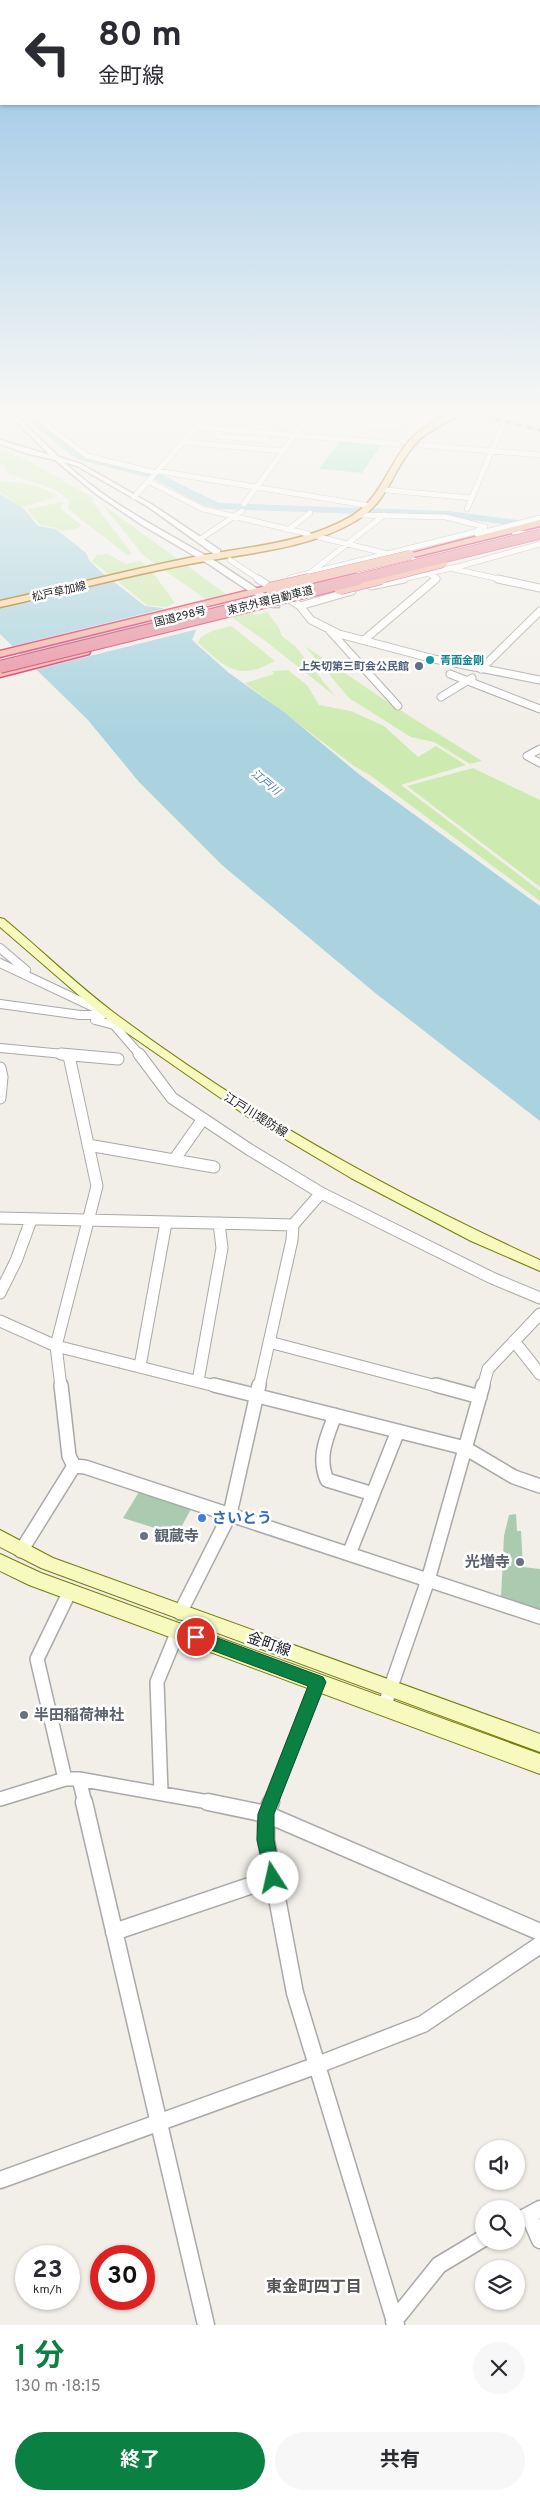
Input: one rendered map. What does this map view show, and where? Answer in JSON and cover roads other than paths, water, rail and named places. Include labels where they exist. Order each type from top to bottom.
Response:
[{"type":"highway","name":"国道298号","points":[[0,654],[256,592],[268,586],[410,555],[527,524]]},
{"type":"highway","name":"東京外環自動車道","points":[[0,662],[527,524]]},
{"type":"highway","name":"国道298号","points":[[0,674],[276,605],[446,566],[540,536]]},
{"type":"highway","name":"東京外環自動車道","points":[[0,667],[540,536]]},
{"type":"main road","name":"松戸草加線","points":[[0,604],[204,558],[304,540],[333,529],[348,520]]},
{"type":"main road","name":"江戸川堤防線","points":[[0,922],[108,1014],[208,1085],[311,1149],[476,1237],[540,1266]]},
{"type":"main road","name":"金町線","points":[[0,1538],[22,1551],[318,1682],[540,1764]]},
{"type":"main road","name":"金町線","points":[[0,1562],[35,1579],[70,1592],[179,1622],[391,1687],[540,1743]]},
{"type":"street","points":[[139,520],[204,558],[276,605]]},
{"type":"street","points":[[170,520],[217,552]]},
{"type":"street","points":[[199,540],[230,520]]},
{"type":"street","points":[[249,520],[308,534]]},
{"type":"street","points":[[288,530],[300,520]]},
{"type":"street","points":[[309,574],[378,520]]},
{"type":"street","points":[[466,520],[482,527],[494,528]]},
{"type":"street","points":[[398,551],[527,524],[540,536]]},
{"type":"street","points":[[268,586],[475,532],[482,527]]},
{"type":"street","points":[[319,537],[540,588]]},
{"type":"street","points":[[300,606],[427,573],[446,566],[485,559],[540,545]]},
{"type":"street","points":[[230,560],[300,606],[312,620],[328,629],[364,640],[483,669],[540,680]]},
{"type":"street","points":[[364,640],[437,578],[427,573]]},
{"type":"street","points":[[441,697],[470,680],[483,669],[540,611]]},
{"type":"street","points":[[328,629],[398,706]]},
{"type":"street","points":[[450,674],[470,680],[540,709]]},
{"type":"street","points":[[540,749],[527,756],[540,763]]},
{"type":"street","points":[[0,948],[44,985]]},
{"type":"street","points":[[0,963],[19,970],[73,1000],[108,1014]]},
{"type":"street","points":[[60,1012],[73,1000]]},
{"type":"street","points":[[0,1004],[90,1016],[108,1014]]},
{"type":"street","points":[[95,1020],[105,1020],[114,1025],[152,1068],[172,1098],[321,1193],[492,1278],[540,1298]]},
{"type":"street","points":[[0,1048],[69,1056],[118,1059]]},
{"type":"street","points":[[69,1056],[97,1186],[56,1346],[69,1456],[74,1466]]},
{"type":"street","points":[[0,1068],[2,1077],[0,1098]]},
{"type":"street","points":[[174,1160],[203,1119]]},
{"type":"street","points":[[88,1145],[214,1167]]},
{"type":"street","points":[[161,1792],[157,1682],[179,1622],[230,1514],[292,1240],[293,1225],[321,1193]]},
{"type":"street","points":[[0,1218],[293,1225]]},
{"type":"street","points":[[0,1293],[16,1261],[31,1220]]},
{"type":"street","points":[[140,1366],[166,1223]]},
{"type":"street","points":[[198,1381],[222,1248],[219,1224]]},
{"type":"street","points":[[384,1707],[428,1580],[488,1369],[540,1314]]},
{"type":"street","points":[[0,1321],[56,1346],[466,1448],[514,1477],[540,1486]]},
{"type":"street","points":[[514,1341],[540,1374]]},
{"type":"street","points":[[269,1342],[480,1397]]},
{"type":"street","points":[[335,1416],[321,1458],[323,1473],[327,1480],[373,1494]]},
{"type":"street","points":[[349,1554],[398,1431]]},
{"type":"street","points":[[74,1466],[85,1467],[540,1616]]},
{"type":"street","points":[[22,1551],[74,1466]]},
{"type":"street","points":[[70,1592],[37,1659],[114,1932],[206,2325]]},
{"type":"street","points":[[318,1682],[266,1814],[266,1840],[295,1993],[395,2324]]},
{"type":"street","points":[[0,1799],[72,1779],[161,1792],[266,1814],[540,1932]]},
{"type":"street","points":[[114,1932],[273,1878]]},
{"type":"street","points":[[0,2180],[316,2066],[423,2024],[471,1994],[540,1945]]},
{"type":"street","points":[[528,2215],[540,2240]]},
{"type":"street","points":[[395,2324],[439,2265],[475,2243]]},
{"type":"water","name":"江戸川","points":[[0,520],[34,520],[38,526],[56,529],[86,553],[89,560],[100,571],[145,606],[162,608],[196,630],[192,640],[229,673],[284,712],[360,775],[540,906],[540,1121],[374,992],[222,865],[139,782],[88,720],[0,634]]},
{"type":"waterway","points":[[498,520],[540,526]]},
{"type":"place","name":"青面金剛","points":[[430,660]]},
{"type":"place","name":"上矢切第三町会公民館","points":[[419,666]]},
{"type":"place","name":"さいとう","points":[[202,1518]]},
{"type":"place","name":"観蔵寺","points":[[144,1536]]},
{"type":"place","name":"光増寺","points":[[520,1562]]},
{"type":"place","name":"半田稲荷神社","points":[[24,1715]]},
{"type":"district","name":"東金町四丁目","points":[[314,2286]]}]
